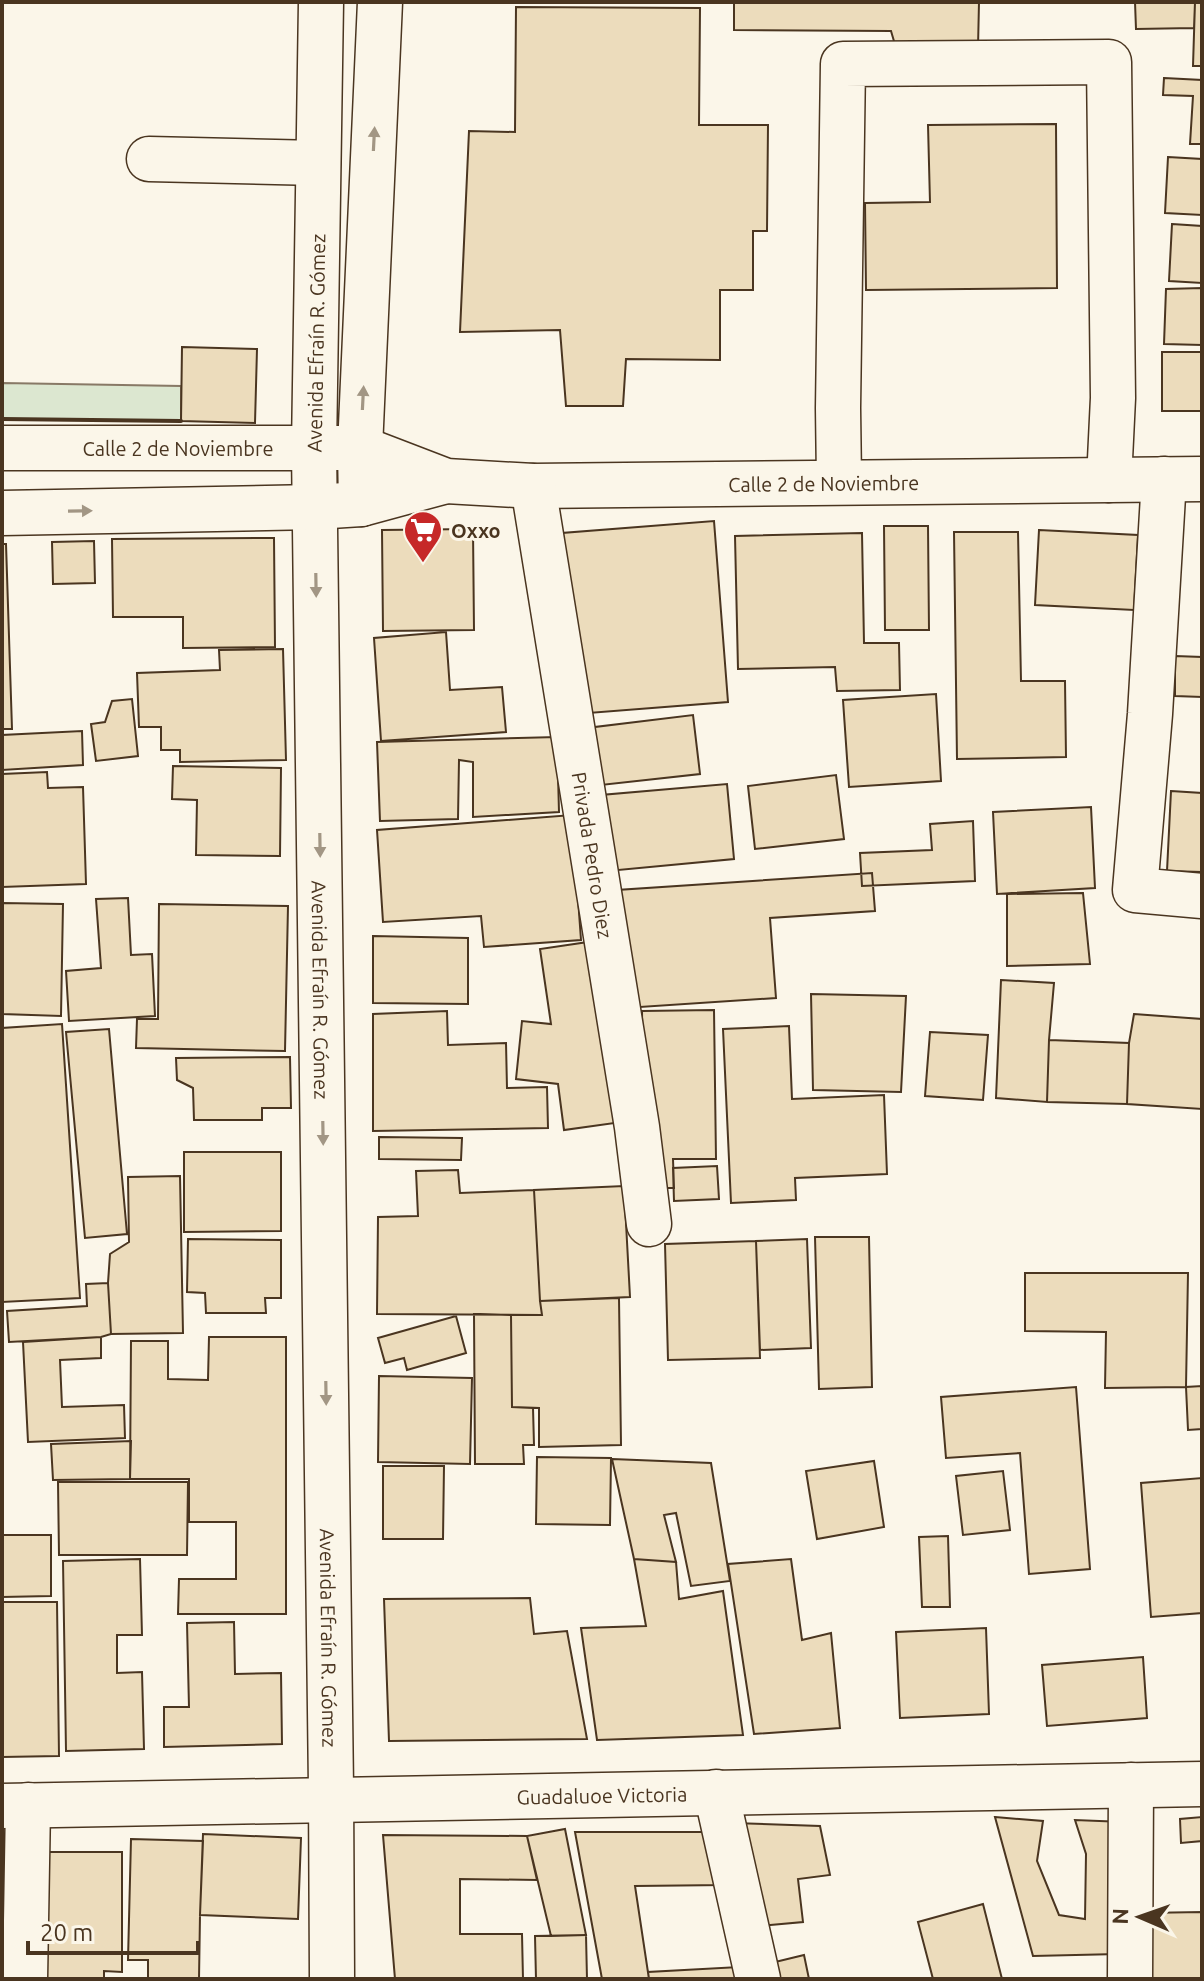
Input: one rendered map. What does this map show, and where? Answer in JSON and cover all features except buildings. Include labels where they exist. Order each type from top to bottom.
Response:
[{"type":"street","name":"Avenida Efraín R. Gómez","points":[[321,2],[314,449],[332,1979]]},
{"type":"street","points":[[361,504],[360,448],[380,2]]},
{"type":"street","points":[[839,481],[843,64],[1109,62],[1113,398],[1109,480]]},
{"type":"street","points":[[149,159],[318,163]]},
{"type":"street","name":"Calle 2 de Noviembre","points":[[2,448],[360,448],[446,481],[533,486],[1183,479]]},
{"type":"street","points":[[1183,479],[1150,714],[1135,890],[1202,896]]},
{"type":"street","name":"Calle 2 de Noviembre","points":[[2,513],[361,504],[446,481]]},
{"type":"street","name":"Privada Pedro Diez","points":[[533,486],[634,1112],[649,1224]]},
{"type":"street","name":"Guadaluoe Victoria","points":[[15,1806],[1202,1784]]},
{"type":"street","points":[[1130,1979],[1131,1785]]},
{"type":"street","points":[[716,1792],[758,1979]]},
{"type":"street","points":[[15,1806],[25,1979]]},
{"type":"green space","points":[[2,383],[181,386],[181,421],[2,419]]},
{"type":"wall","points":[[2,419],[181,421]]},
{"type":"place","name":"Oxxo","points":[[423,564]]}]
